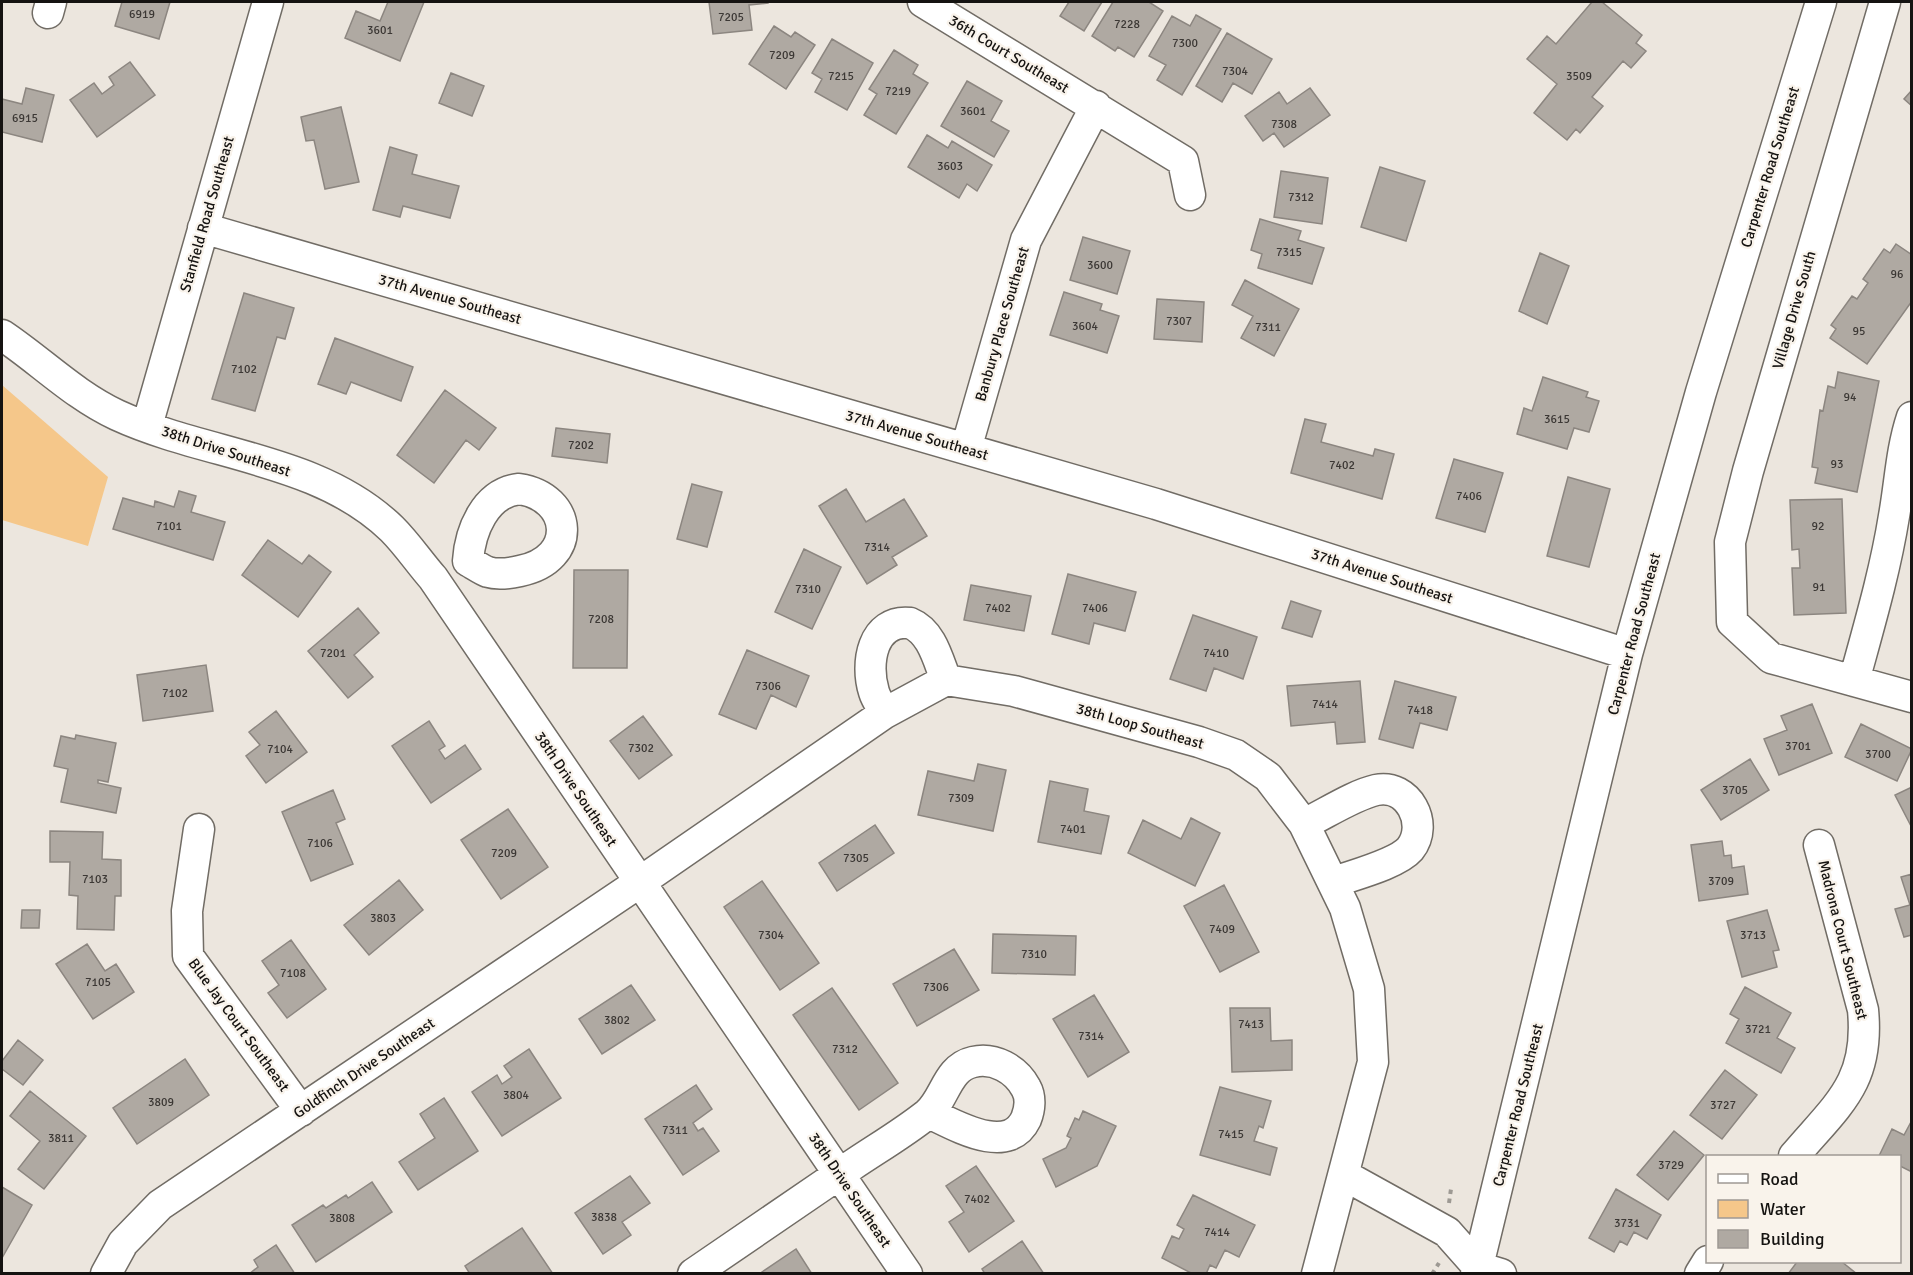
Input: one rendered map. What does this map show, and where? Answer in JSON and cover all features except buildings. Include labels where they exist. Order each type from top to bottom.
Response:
[{"type":"street","name":"Stanfield Road Southeast","points":[[147,426],[268,2]]},
{"type":"street","name":"36th Court Southeast","points":[[923,2],[1096,106],[1182,161],[1190,195]]},
{"type":"street","name":"Carpenter Road Southeast","points":[[1481,1272],[1628,654],[1701,392],[1821,2]]},
{"type":"street","name":"Village Drive South","points":[[1854,681],[1771,658],[1732,622],[1730,542],[1748,471],[1885,2]]},
{"type":"street","name":"Banbury Place Southeast","points":[[966,449],[1026,240],[1096,106]]},
{"type":"street","name":"37th Avenue Southeast","points":[[203,228],[1156,504],[1628,654]]},
{"type":"street","name":"38th Drive Southeast","points":[[2,335],[93,402],[117,415],[319,481],[351,499],[392,529],[433,578],[907,1274]]},
{"type":"street","points":[[1911,417],[1903,444],[1895,515],[1883,574],[1854,681],[1911,697]]},
{"type":"street","points":[[433,578],[468,561]]},
{"type":"street","points":[[640,882],[885,713],[946,680],[936,654],[924,633],[910,623],[892,625],[876,640],[870,672],[874,694],[885,713]]},
{"type":"street","name":"38th Loop Southeast","points":[[946,680],[1014,691],[1236,754],[1268,777],[1304,824],[1334,882],[1369,989],[1373,1062],[1344,1176]]},
{"type":"street","points":[[1304,824],[1376,790],[1390,790],[1404,797],[1414,808],[1419,822],[1417,837],[1409,850],[1396,859],[1334,882]]},
{"type":"street","name":"Blue Jay Court Southeast","points":[[199,828],[187,911],[188,956],[301,1111]]},
{"type":"street","name":"Madrona Court Southeast","points":[[1795,1155],[1851,1089],[1862,1064],[1866,1037],[1863,1010],[1819,845]]},
{"type":"street","name":"Goldfinch Drive Southeast","points":[[106,1274],[123,1243],[160,1205],[640,882]]},
{"type":"street","points":[[693,1274],[929,1113]]},
{"type":"street","points":[[1317,1274],[1344,1176],[1447,1232],[1481,1272]]},
{"type":"water","points":[[2,385],[108,477],[88,546],[2,520]]}]
